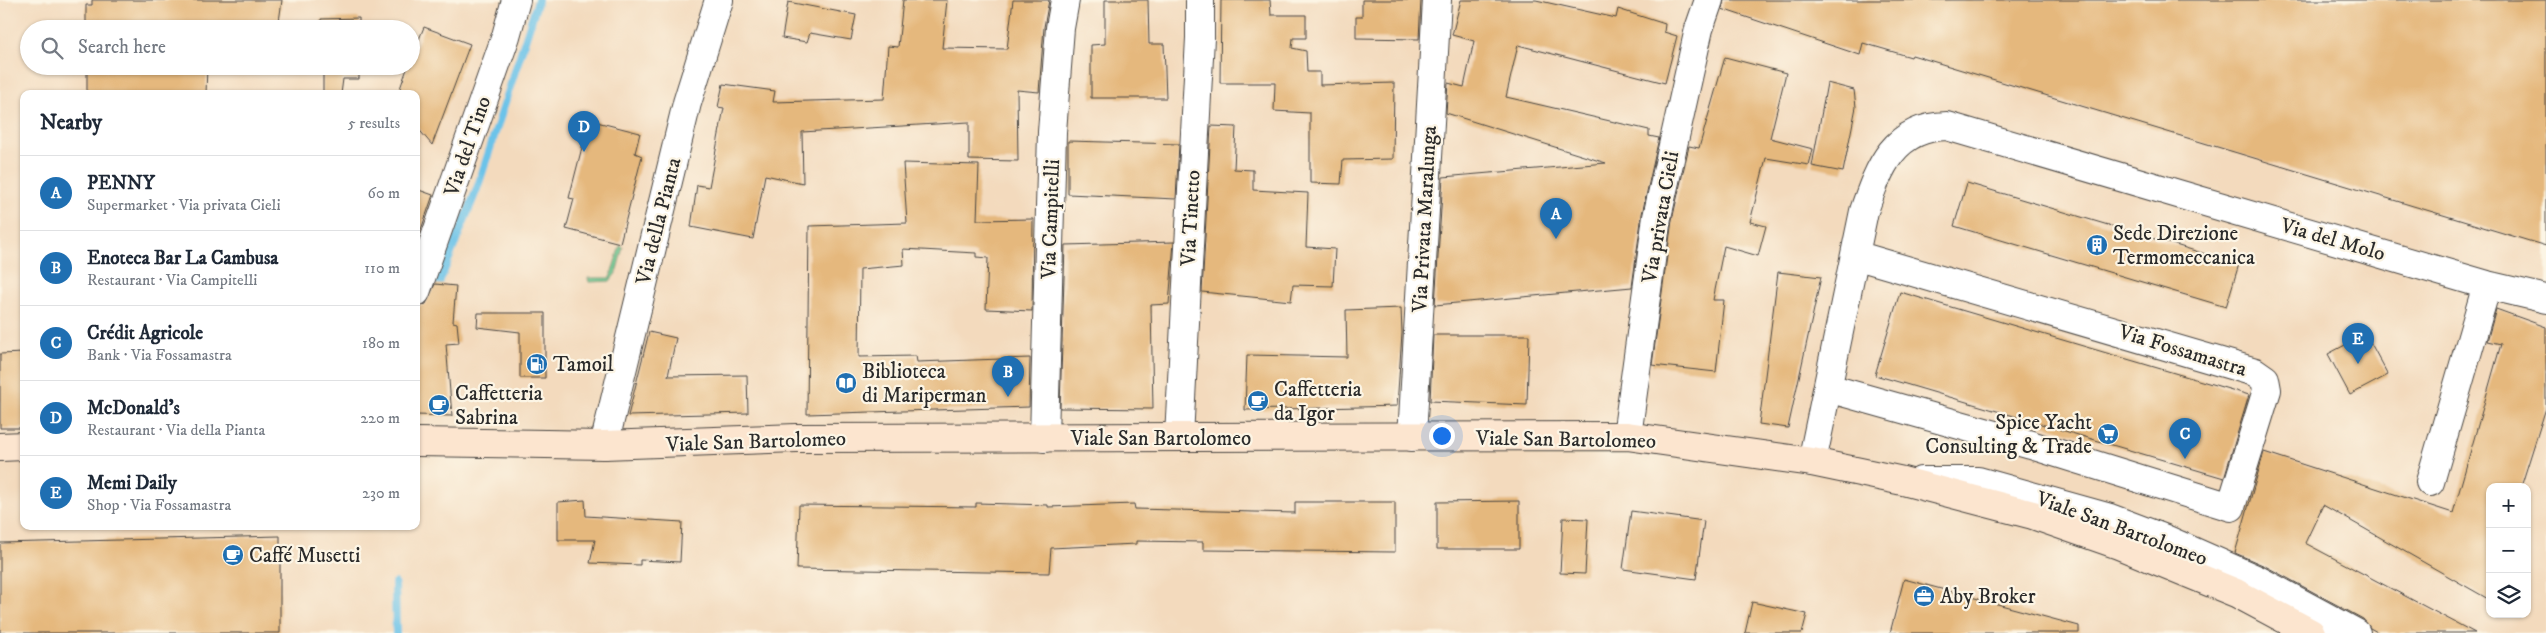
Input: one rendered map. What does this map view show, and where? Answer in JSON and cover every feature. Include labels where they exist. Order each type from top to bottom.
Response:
[{"type":"main road","name":"Viale San Bartolomeo","points":[[420,442],[604,444],[796,438],[1628,436],[1812,462],[1903,481],[2033,515],[2120,545],[2236,593],[2311,633]]},
{"type":"main road","points":[[0,447],[20,446]]},
{"type":"street","name":"Via del Tino","points":[[420,281],[506,36],[516,0]]},
{"type":"street","name":"Via della Pianta","points":[[604,444],[688,103],[719,0]]},
{"type":"street","name":"Via Campitelli","points":[[1044,438],[1052,132],[1060,28],[1065,0]]},
{"type":"street","name":"Via Tinetto","points":[[1179,437],[1200,38],[1200,0]]},
{"type":"street","name":"Via Privata Maralunga","points":[[1412,437],[1437,0]]},
{"type":"street","name":"Via privata Cieli","points":[[1628,436],[1657,217],[1699,29],[1709,0]]},
{"type":"street","name":"Via del Molo","points":[[1855,255],[1864,211],[1886,157],[1901,142],[1918,131],[1932,126],[1947,126],[2486,285],[2546,299]]},
{"type":"street","points":[[1812,462],[1855,255]]},
{"type":"street","name":"Via Fossamastra","points":[[1828,388],[2031,445],[2231,507],[2267,390],[2265,379],[2255,372],[1855,255]]},
{"type":"street","points":[[2430,482],[2486,285]]},
{"type":"street","name":"Viale San Bartolomeo","points":[[1903,481],[1978,481],[2110,518],[2163,538],[2258,580],[2356,633]]},
{"type":"green space","points":[[620,246],[623,247],[616,273],[610,281],[589,282],[588,278],[610,278]]},
{"type":"building","points":[[92,0],[282,0],[279,20],[86,20],[86,5],[92,5]]},
{"type":"building","points":[[903,0],[947,0],[942,48],[1007,49],[1013,0],[1049,0],[1044,27],[1039,92],[1017,90],[1018,161],[969,160],[969,122],[802,132],[803,183],[765,175],[753,239],[691,227],[697,185],[709,187],[724,108],[718,107],[723,84],[775,91],[773,102],[884,99],[888,46],[898,47]]},
{"type":"building","points":[[1105,0],[1148,0],[1149,44],[1164,44],[1166,98],[1091,98],[1091,45],[1105,44]]},
{"type":"building","points":[[1221,0],[1270,0],[1271,15],[1306,15],[1306,38],[1293,38],[1292,48],[1306,51],[1307,72],[1320,72],[1320,85],[1394,83],[1393,159],[1343,160],[1341,184],[1310,183],[1310,113],[1274,111],[1275,83],[1220,83]]},
{"type":"building","points":[[1362,0],[1421,0],[1419,39],[1356,38],[1356,17],[1362,17]]},
{"type":"building","points":[[1461,0],[1536,0],[1616,18],[1618,9],[1665,24],[1664,32],[1677,36],[1665,83],[1518,45],[1506,97],[1649,130],[1649,136],[1659,138],[1642,214],[1632,287],[1435,305],[1443,177],[1606,163],[1446,113],[1448,83],[1464,87],[1474,41],[1452,35]]},
{"type":"building","points":[[1724,0],[2546,0],[2546,246],[1912,55],[1911,57],[1863,43],[1860,55],[1722,9]]},
{"type":"building","points":[[788,2],[856,15],[851,40],[810,33],[807,42],[782,38]]},
{"type":"building","points":[[359,18],[359,20],[321,20]]},
{"type":"building","points":[[424,27],[470,44],[432,145],[420,131],[420,90],[399,90],[405,75],[420,75],[420,37]]},
{"type":"building","points":[[1725,57],[1786,73],[1770,138],[1813,149],[1809,165],[1766,158],[1750,222],[1766,226],[1758,256],[1724,246],[1713,300],[1724,300],[1716,372],[1652,365],[1672,220],[1689,146],[1699,148]]},
{"type":"building","points":[[87,75],[207,75],[206,90],[87,90]]},
{"type":"building","points":[[323,75],[359,75],[359,79],[343,79],[342,90],[323,90]]},
{"type":"building","points":[[1827,83],[1854,90],[1856,107],[1843,172],[1812,166]]},
{"type":"building","points":[[589,120],[640,133],[635,153],[642,156],[620,243],[566,229],[574,199],[569,198]]},
{"type":"building","points":[[1211,126],[1236,127],[1234,169],[1253,170],[1253,190],[1308,193],[1306,247],[1335,249],[1333,286],[1293,285],[1291,301],[1202,292]]},
{"type":"building","points":[[1068,141],[1179,144],[1176,199],[1068,194]]},
{"type":"building","points":[[903,163],[979,165],[977,220],[1033,219],[1032,311],[986,309],[988,258],[976,257],[976,253],[903,249],[904,265],[860,269],[859,357],[916,356],[917,362],[1030,358],[1029,407],[807,414],[809,226],[907,223]]},
{"type":"building","name":"Sede Direzione Termomeccanica","points":[[1967,183],[2239,264],[2226,307],[1954,226]]},
{"type":"building","points":[[420,190],[433,195],[420,232]]},
{"type":"building","points":[[1174,242],[1169,304],[1151,305],[1153,409],[1060,408],[1065,245]]},
{"type":"building","points":[[1778,272],[1821,277],[1788,428],[1759,424]]},
{"type":"building","points":[[435,284],[456,286],[453,322],[457,323],[459,343],[446,344],[452,416],[420,415],[420,306],[426,304]]},
{"type":"building","points":[[1900,292],[2249,395],[2224,478],[1875,375]]},
{"type":"building","points":[[1401,308],[1402,333],[1397,406],[1245,410],[1247,355],[1347,357],[1346,310]]},
{"type":"building","points":[[2496,309],[2546,327],[2546,408],[2522,483],[2486,483],[2486,598],[2323,505],[2305,543],[2475,633],[2379,633],[2370,628],[2363,619],[2265,566],[2235,553],[2264,452],[2453,513],[2501,344],[2487,341]]},
{"type":"building","points":[[478,313],[545,313],[545,378],[520,378],[520,332],[477,327]]},
{"type":"building","points":[[649,332],[676,338],[668,376],[747,375],[748,413],[628,416]]},
{"type":"building","points":[[2366,334],[2388,375],[2350,395],[2328,354]]},
{"type":"building","points":[[1433,335],[1529,335],[1527,405],[1430,401]]},
{"type":"building","points":[[20,353],[20,428],[0,428],[0,354]]},
{"type":"building","points":[[585,500],[586,516],[682,522],[680,562],[640,560],[640,565],[590,563],[595,540],[558,540],[558,502]]},
{"type":"building","points":[[1519,501],[1519,549],[1437,549],[1437,502]]},
{"type":"building","points":[[1295,502],[1395,502],[1395,552],[1203,550],[1203,542],[1136,541],[1136,544],[1051,548],[1049,573],[797,569],[799,505],[976,507],[976,503],[1048,505],[1048,507],[1134,504],[1135,509],[1295,513]]},
{"type":"building","points":[[1631,511],[1704,521],[1696,579],[1623,569]]},
{"type":"building","points":[[1563,518],[1588,519],[1585,574],[1560,573]]},
{"type":"building","points":[[280,536],[280,633],[0,633],[0,543]]},
{"type":"building","points":[[1904,579],[2079,626],[2079,633],[1890,633]]},
{"type":"building","points":[[1752,602],[1807,614],[1802,633],[1745,633]]},
{"type":"waterway","points":[[435,293],[477,189],[538,0]]},
{"type":"waterway","points":[[395,583],[396,633]]},
{"type":"place","name":"McDonald's","points":[[584,152]]},
{"type":"place","name":"PENNY","points":[[1556,239]]},
{"type":"place","name":"Sede Direzione Termomeccanica","points":[[2097,245]]},
{"type":"place","name":"Tamoil","points":[[537,364]]},
{"type":"place","name":"Memi Daily","points":[[2358,364]]},
{"type":"place","name":"Biblioteca di Mariperman","points":[[846,383]]},
{"type":"place","name":"Enoteca Bar La Cambusa","points":[[1008,397]]},
{"type":"place","name":"Caffetteria da Igor","points":[[1258,401]]},
{"type":"place","name":"Caffetteria Sabrina","points":[[439,405]]},
{"type":"place","name":"Spice Yacht Consulting & Trade","points":[[2108,434]]},
{"type":"place","name":"Crédit Agricole","points":[[2185,459]]},
{"type":"place","name":"Caffé Musetti","points":[[233,555]]},
{"type":"place","name":"Aby Broker","points":[[1924,596]]}]
